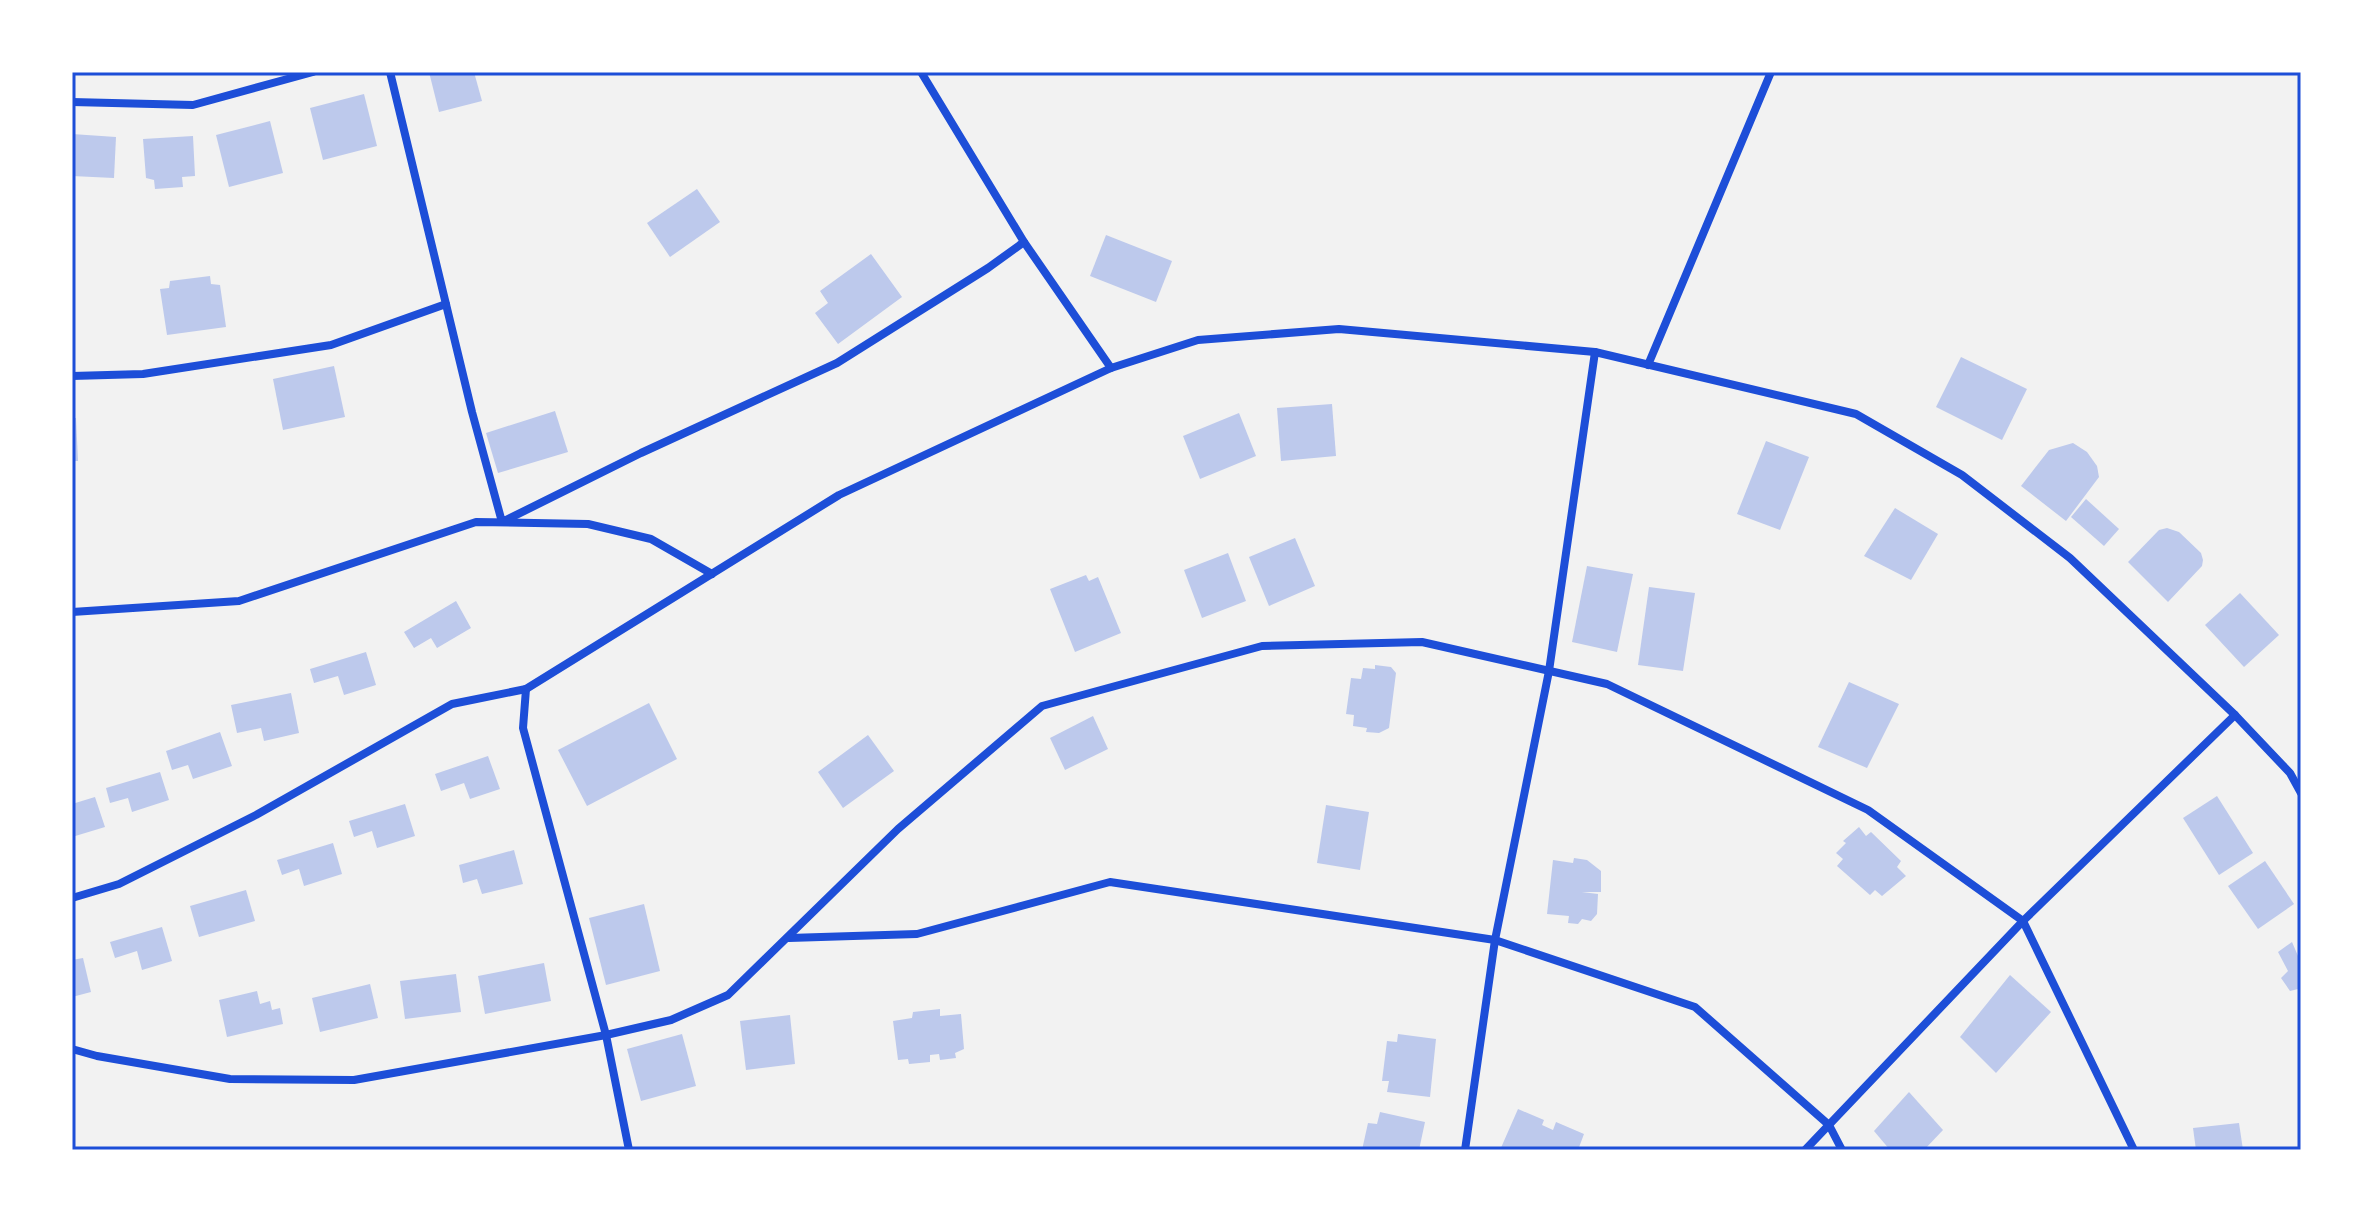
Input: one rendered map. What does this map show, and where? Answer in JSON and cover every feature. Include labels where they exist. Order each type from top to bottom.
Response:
[{"type":"street","points":[[72,102],[193,105],[313,72]]},
{"type":"street","points":[[390,72],[472,412],[502,522]]},
{"type":"street","points":[[921,72],[1024,242],[1111,368]]},
{"type":"street","points":[[1648,365],[1771,72]]},
{"type":"street","points":[[502,522],[641,453],[837,363],[1024,242]]},
{"type":"street","points":[[72,376],[143,374],[331,345],[446,304]]},
{"type":"street","points":[[72,898],[119,884],[256,815],[452,704],[526,689],[839,495],[1111,368],[1198,340],[1339,329],[1595,352],[1856,414],[1962,475],[2070,558],[2235,715],[2290,773],[2301,793]]},
{"type":"street","points":[[1465,1150],[1495,940],[1549,671],[1595,352]]},
{"type":"street","points":[[72,612],[239,601],[476,522],[588,524],[651,539],[712,574]]},
{"type":"street","points":[[72,1049],[230,1079],[354,1080],[606,1035],[671,1020],[728,995],[898,829],[1042,706],[1262,646],[1422,642],[1607,684],[1868,810],[2023,921],[2134,1150]]},
{"type":"street","points":[[526,689],[523,728],[606,1035],[629,1150]]},
{"type":"street","points":[[1805,1150],[2023,921],[2235,715]]},
{"type":"street","points":[[788,938],[917,934],[1110,882],[1495,940],[1695,1007],[1829,1125],[1842,1150]]},
{"type":"building","points":[[429,72],[474,72],[482,101],[439,112]]},
{"type":"building","points":[[364,94],[377,146],[323,160],[310,108]]},
{"type":"building","points":[[270,121],[283,173],[229,187],[216,135]]},
{"type":"building","points":[[72,134],[116,137],[114,178],[72,176]]},
{"type":"building","points":[[193,136],[195,176],[182,177],[183,187],[155,189],[154,180],[146,178],[143,139]]},
{"type":"building","points":[[697,189],[720,222],[670,257],[647,223]]},
{"type":"building","points":[[1106,235],[1172,261],[1156,302],[1090,276]]},
{"type":"building","points":[[871,254],[902,297],[838,344],[815,313],[828,303],[820,291]]},
{"type":"building","points":[[210,276],[211,284],[220,285],[226,327],[167,335],[160,289],[169,288],[170,281]]},
{"type":"building","points":[[1961,357],[2027,389],[2002,440],[1936,407]]},
{"type":"building","points":[[334,366],[345,417],[283,430],[273,379]]},
{"type":"building","points":[[1332,404],[1336,456],[1281,461],[1277,408]]},
{"type":"building","points":[[555,411],[568,452],[498,473],[486,433]]},
{"type":"building","points":[[1239,413],[1256,456],[1200,479],[1183,436]]},
{"type":"building","points":[[72,418],[76,418],[78,461],[72,461]]},
{"type":"building","points":[[1766,441],[1809,457],[1780,530],[1737,514]]},
{"type":"building","points":[[2073,443],[2087,452],[2097,466],[2099,477],[2066,521],[2021,486],[2049,450]]},
{"type":"building","points":[[2086,499],[2119,529],[2104,546],[2071,517]]},
{"type":"building","points":[[1895,508],[1938,534],[1911,580],[1864,556]]},
{"type":"building","points":[[2167,528],[2179,532],[2201,553],[2203,560],[2202,566],[2168,602],[2128,562],[2159,530]]},
{"type":"building","points":[[1295,538],[1315,586],[1269,606],[1249,557]]},
{"type":"building","points":[[1228,553],[1246,601],[1202,618],[1184,570]]},
{"type":"building","points":[[1587,566],[1633,574],[1617,652],[1572,642]]},
{"type":"building","points":[[1086,575],[1089,581],[1098,577],[1121,633],[1075,652],[1050,589]]},
{"type":"building","points":[[1649,587],[1695,593],[1683,671],[1638,665]]},
{"type":"building","points":[[2240,593],[2279,635],[2244,667],[2205,625]]},
{"type":"building","points":[[456,601],[471,628],[437,648],[431,638],[414,648],[404,632]]},
{"type":"building","points":[[366,652],[376,685],[344,695],[338,676],[314,683],[310,669]]},
{"type":"building","points":[[1375,665],[1391,667],[1396,673],[1389,728],[1379,733],[1366,732],[1367,728],[1353,726],[1354,715],[1346,714],[1351,678],[1361,679],[1363,668],[1375,669]]},
{"type":"building","points":[[1849,682],[1899,704],[1867,768],[1818,747]]},
{"type":"building","points":[[291,693],[299,733],[264,741],[261,728],[237,733],[231,705]]},
{"type":"building","points":[[649,703],[677,759],[587,806],[558,750]]},
{"type":"building","points":[[1093,716],[1108,749],[1065,770],[1050,738]]},
{"type":"building","points":[[220,732],[232,766],[193,779],[188,765],[172,770],[166,751]]},
{"type":"building","points":[[868,735],[894,771],[843,808],[818,772]]},
{"type":"building","points":[[488,756],[500,789],[470,799],[464,783],[441,791],[435,774]]},
{"type":"building","points":[[160,772],[169,800],[132,812],[128,798],[110,803],[106,788]]},
{"type":"building","points":[[2217,796],[2253,853],[2219,875],[2183,818]]},
{"type":"building","points":[[95,797],[105,827],[72,837],[72,804]]},
{"type":"building","points":[[405,804],[415,836],[377,848],[372,831],[354,837],[349,821]]},
{"type":"building","points":[[1326,805],[1369,812],[1360,870],[1317,863]]},
{"type":"building","points":[[1859,827],[1866,836],[1871,832],[1901,861],[1897,867],[1906,876],[1882,896],[1875,890],[1870,895],[1837,866],[1843,859],[1836,853],[1846,843],[1843,841]]},
{"type":"building","points":[[333,843],[342,874],[304,886],[299,869],[282,875],[277,860]]},
{"type":"building","points":[[514,850],[523,884],[482,894],[477,879],[463,883],[459,865]]},
{"type":"building","points":[[1574,858],[1587,860],[1601,871],[1601,892],[1582,892],[1598,894],[1597,914],[1591,921],[1582,919],[1578,924],[1568,923],[1569,916],[1547,914],[1553,860],[1573,863]]},
{"type":"building","points":[[2265,861],[2294,904],[2258,929],[2228,886]]},
{"type":"building","points":[[246,890],[255,921],[199,937],[190,906]]},
{"type":"building","points":[[644,904],[660,971],[606,985],[589,918]]},
{"type":"building","points":[[162,927],[172,961],[142,970],[137,951],[115,958],[110,942]]},
{"type":"building","points":[[2292,942],[2301,963],[2301,995],[2298,989],[2290,991],[2281,978],[2288,971],[2278,952]]},
{"type":"building","points":[[83,958],[91,992],[72,997],[72,960]]},
{"type":"building","points":[[544,963],[551,1001],[485,1014],[478,976]]},
{"type":"building","points":[[456,974],[461,1012],[405,1019],[400,981]]},
{"type":"building","points":[[2010,975],[2051,1012],[1996,1073],[1960,1037]]},
{"type":"building","points":[[370,984],[378,1018],[320,1032],[312,998]]},
{"type":"building","points":[[257,991],[260,1004],[270,1001],[272,1010],[280,1008],[283,1024],[227,1037],[219,1000]]},
{"type":"building","points":[[940,1009],[940,1016],[961,1014],[964,1049],[955,1053],[956,1058],[940,1060],[939,1054],[930,1055],[930,1062],[909,1064],[908,1059],[898,1060],[893,1021],[912,1018],[913,1012]]},
{"type":"building","points":[[790,1015],[795,1064],[746,1070],[740,1021]]},
{"type":"building","points":[[682,1034],[696,1086],[641,1101],[627,1049]]},
{"type":"building","points":[[1398,1034],[1436,1039],[1430,1097],[1387,1092],[1389,1081],[1382,1081],[1387,1041],[1397,1042]]},
{"type":"building","points":[[1909,1092],[1943,1130],[1924,1150],[1890,1150],[1874,1131]]},
{"type":"building","points":[[1518,1109],[1544,1120],[1542,1125],[1553,1130],[1556,1122],[1584,1134],[1578,1150],[1500,1150]]},
{"type":"building","points":[[1380,1112],[1425,1122],[1419,1150],[1362,1150],[1368,1123],[1377,1124]]},
{"type":"building","points":[[2239,1123],[2243,1150],[2196,1150],[2193,1128]]}]
